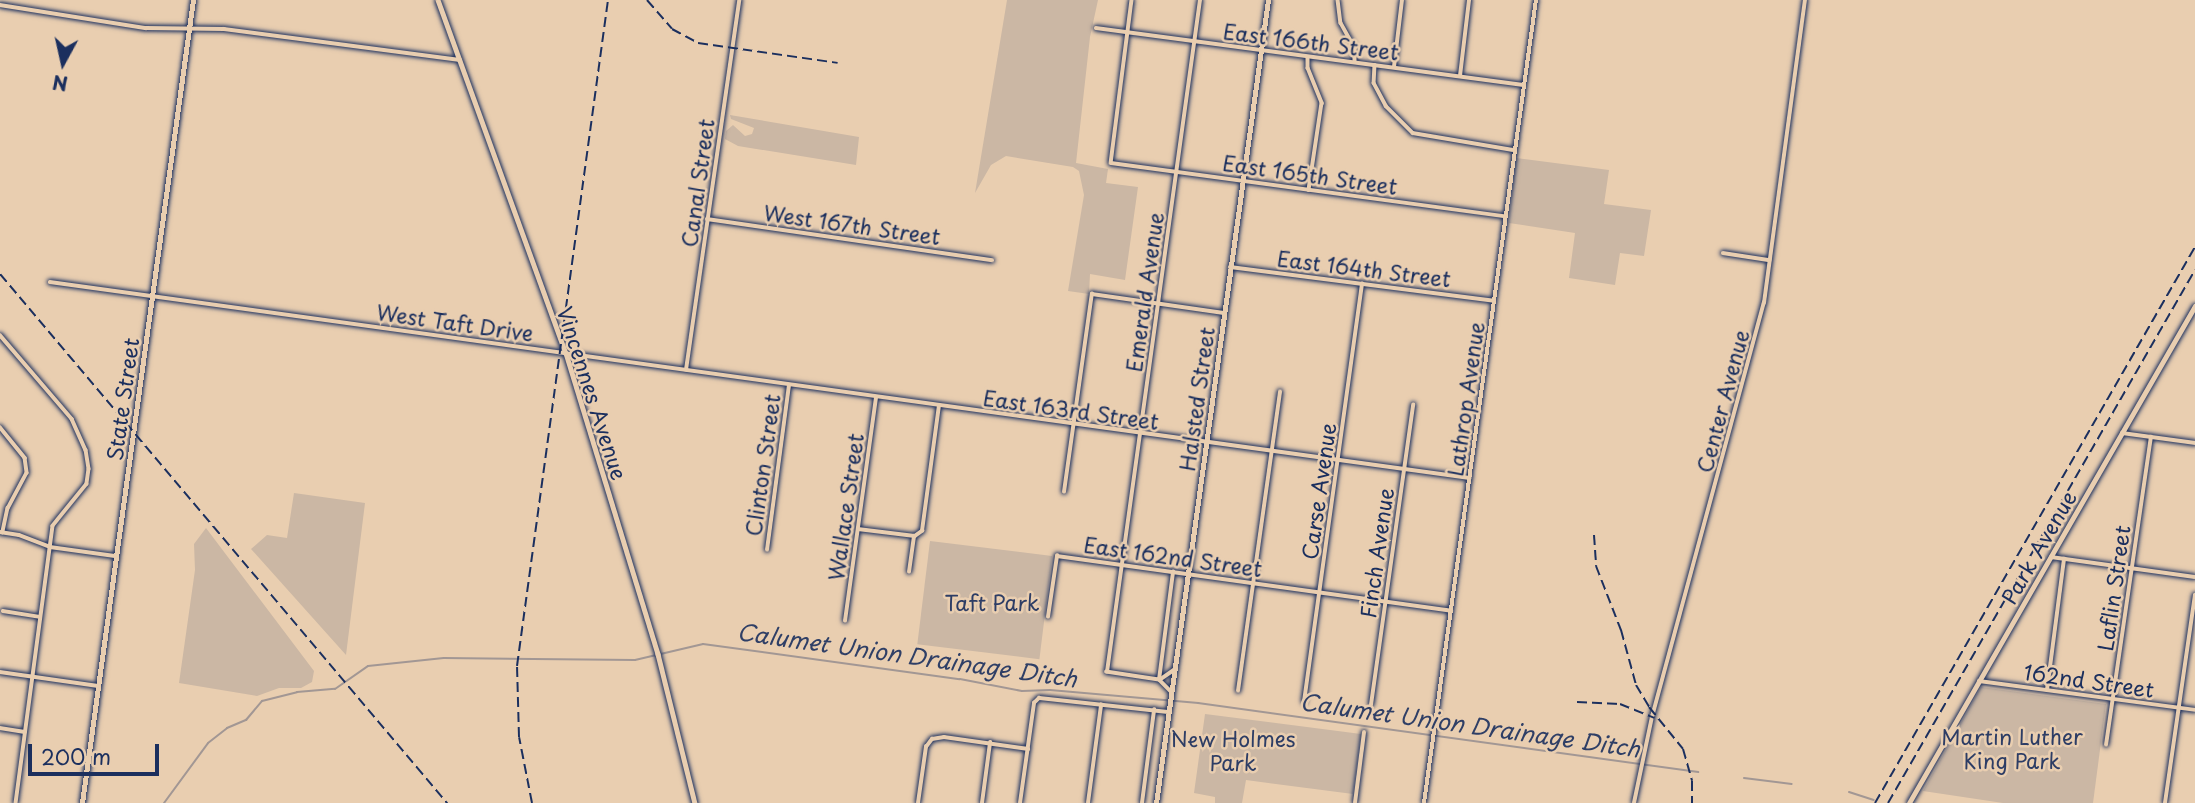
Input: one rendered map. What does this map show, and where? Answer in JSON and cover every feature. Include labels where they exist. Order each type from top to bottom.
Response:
[{"type":"main road","name":"Halsted Street","points":[[1156,803],[1268,0]]},
{"type":"street","name":"State Street","points":[[82,803],[193,0]]},
{"type":"street","name":"Vincennes Avenue","points":[[438,0],[566,353],[658,657],[695,803]]},
{"type":"street","name":"Canal Street","points":[[686,370],[739,0]]},
{"type":"street","points":[[1127,32],[1132,0]]},
{"type":"street","name":"Emerald Avenue","points":[[1159,680],[1107,672],[1200,0]]},
{"type":"street","points":[[1338,0],[1341,23],[1355,48],[1354,62]]},
{"type":"street","points":[[1394,67],[1402,0]]},
{"type":"street","points":[[1460,76],[1469,0]]},
{"type":"street","name":"Lathrop Avenue","points":[[1424,803],[1536,0]]},
{"type":"street","name":"Center Avenue","points":[[1634,803],[1642,758],[1756,335],[1770,260],[1804,0]]},
{"type":"street","points":[[0,5],[146,28],[224,29],[460,60]]},
{"type":"street","name":"East 166th Street","points":[[1096,28],[1523,85]]},
{"type":"street","name":"East 165th Street","points":[[1127,32],[1111,163],[1505,216]]},
{"type":"street","points":[[1308,57],[1308,68],[1322,103],[1309,190]]},
{"type":"street","points":[[1375,65],[1374,83],[1386,106],[1413,134],[1513,150]]},
{"type":"street","name":"West 167th Street","points":[[707,219],[992,260]]},
{"type":"street","points":[[1723,253],[1770,260]]},
{"type":"street","name":"East 164th Street","points":[[1230,267],[1494,301]]},
{"type":"street","name":"West Taft Drive","points":[[50,282],[752,380]]},
{"type":"street","name":"Carse Avenue","points":[[1304,702],[1362,284]]},
{"type":"street","points":[[1064,492],[1092,294],[1224,313]]},
{"type":"street","name":"Park Avenue","points":[[1910,801],[2194,308]]},
{"type":"street","points":[[0,335],[72,419],[86,450],[87,484],[53,526],[16,803]]},
{"type":"street","name":"East 163rd Street","points":[[752,380],[1470,478]]},
{"type":"street","name":"Clinton Street","points":[[767,550],[789,385]]},
{"type":"street","points":[[1238,691],[1280,392]]},
{"type":"street","name":"Wallace Street","points":[[845,621],[876,397]]},
{"type":"street","name":"Finch Avenue","points":[[1371,705],[1413,405]]},
{"type":"street","points":[[858,529],[914,536],[922,531],[939,406]]},
{"type":"street","points":[[0,427],[25,458],[27,473],[8,508],[2,532],[19,535],[50,547],[116,556]]},
{"type":"street","points":[[2122,433],[2195,443]]},
{"type":"street","name":"Laflin Street","points":[[2106,745],[2151,437]]},
{"type":"street","points":[[909,572],[914,536]]},
{"type":"street","name":"East 162nd Street","points":[[1048,617],[1057,556],[1451,611]]},
{"type":"street","points":[[2051,557],[2195,577]]},
{"type":"street","points":[[2046,690],[2064,559]]},
{"type":"street","points":[[1159,680],[1173,572]]},
{"type":"street","points":[[2165,803],[2195,595]]},
{"type":"street","points":[[3,611],[40,617]]},
{"type":"street","points":[[1159,680],[1174,670]]},
{"type":"street","points":[[0,672],[98,686]]},
{"type":"street","points":[[1159,680],[1171,693]]},
{"type":"street","name":"162nd Street","points":[[1979,681],[2195,710]]},
{"type":"street","points":[[1020,803],[1034,704],[1039,698],[1168,712]]},
{"type":"street","points":[[1088,803],[1101,704]]},
{"type":"street","points":[[1142,803],[1154,710]]},
{"type":"street","points":[[0,728],[25,732]]},
{"type":"street","points":[[1355,803],[1364,733]]},
{"type":"street","points":[[918,803],[926,747],[933,739],[940,737],[1028,748]]},
{"type":"street","points":[[982,803],[990,743]]},
{"type":"green space","points":[[1007,0],[1098,0],[1090,37],[1076,163],[1108,169],[1106,183],[1138,187],[1125,280],[1090,274],[1089,294],[1068,291],[1084,195],[1079,171],[1073,167],[1006,156],[991,165],[975,193]]},
{"type":"green space","points":[[730,115],[859,137],[856,165],[738,146],[725,139],[726,131],[733,125],[745,136],[752,134],[754,128],[731,119]]},
{"type":"green space","points":[[1516,158],[1609,170],[1604,204],[1651,210],[1644,256],[1620,253],[1615,285],[1569,278],[1575,233],[1509,223]]},
{"type":"green space","points":[[294,493],[365,503],[346,655],[251,549],[267,535],[287,538]]},
{"type":"green space","points":[[206,528],[314,671],[312,682],[301,688],[279,688],[257,696],[179,683],[195,570],[194,544]]},
{"type":"green space","name":"Taft Park","points":[[930,541],[1052,556],[1039,659],[917,644]]},
{"type":"green space","name":"Martin Luther King Park","points":[[1981,687],[2106,704],[2093,803],[2003,803],[1923,791]]},
{"type":"green space","name":"New Holmes Park","points":[[1205,714],[1361,734],[1353,794],[1246,780],[1242,803],[1215,803],[1215,797],[1194,793]]},
{"type":"waterway","name":"Calumet Union Drainage Ditch","points":[[164,803],[208,743],[227,728],[246,720],[262,701],[297,692],[335,689],[368,666],[444,658],[635,660],[703,644],[960,679],[1022,691],[1050,690],[1198,703],[1698,772]]},
{"type":"waterway","name":"Calumet Union Drainage Ditch","points":[[1744,778],[1792,784]]},
{"type":"waterway","name":"Calumet Union Drainage Ditch","points":[[1849,792],[1874,800]]},
{"type":"railway","points":[[532,803],[519,737],[517,666],[608,0]]},
{"type":"railway","points":[[647,0],[672,29],[698,43],[838,63]]},
{"type":"railway","points":[[1875,803],[2195,247]]},
{"type":"railway","points":[[1888,803],[2195,270]]},
{"type":"railway","points":[[0,274],[447,803]]},
{"type":"railway","points":[[1594,535],[1596,566],[1621,630],[1636,685],[1649,707],[1683,749],[1692,781],[1692,803]]},
{"type":"railway","points":[[1577,702],[1620,704],[1654,718]]}]
